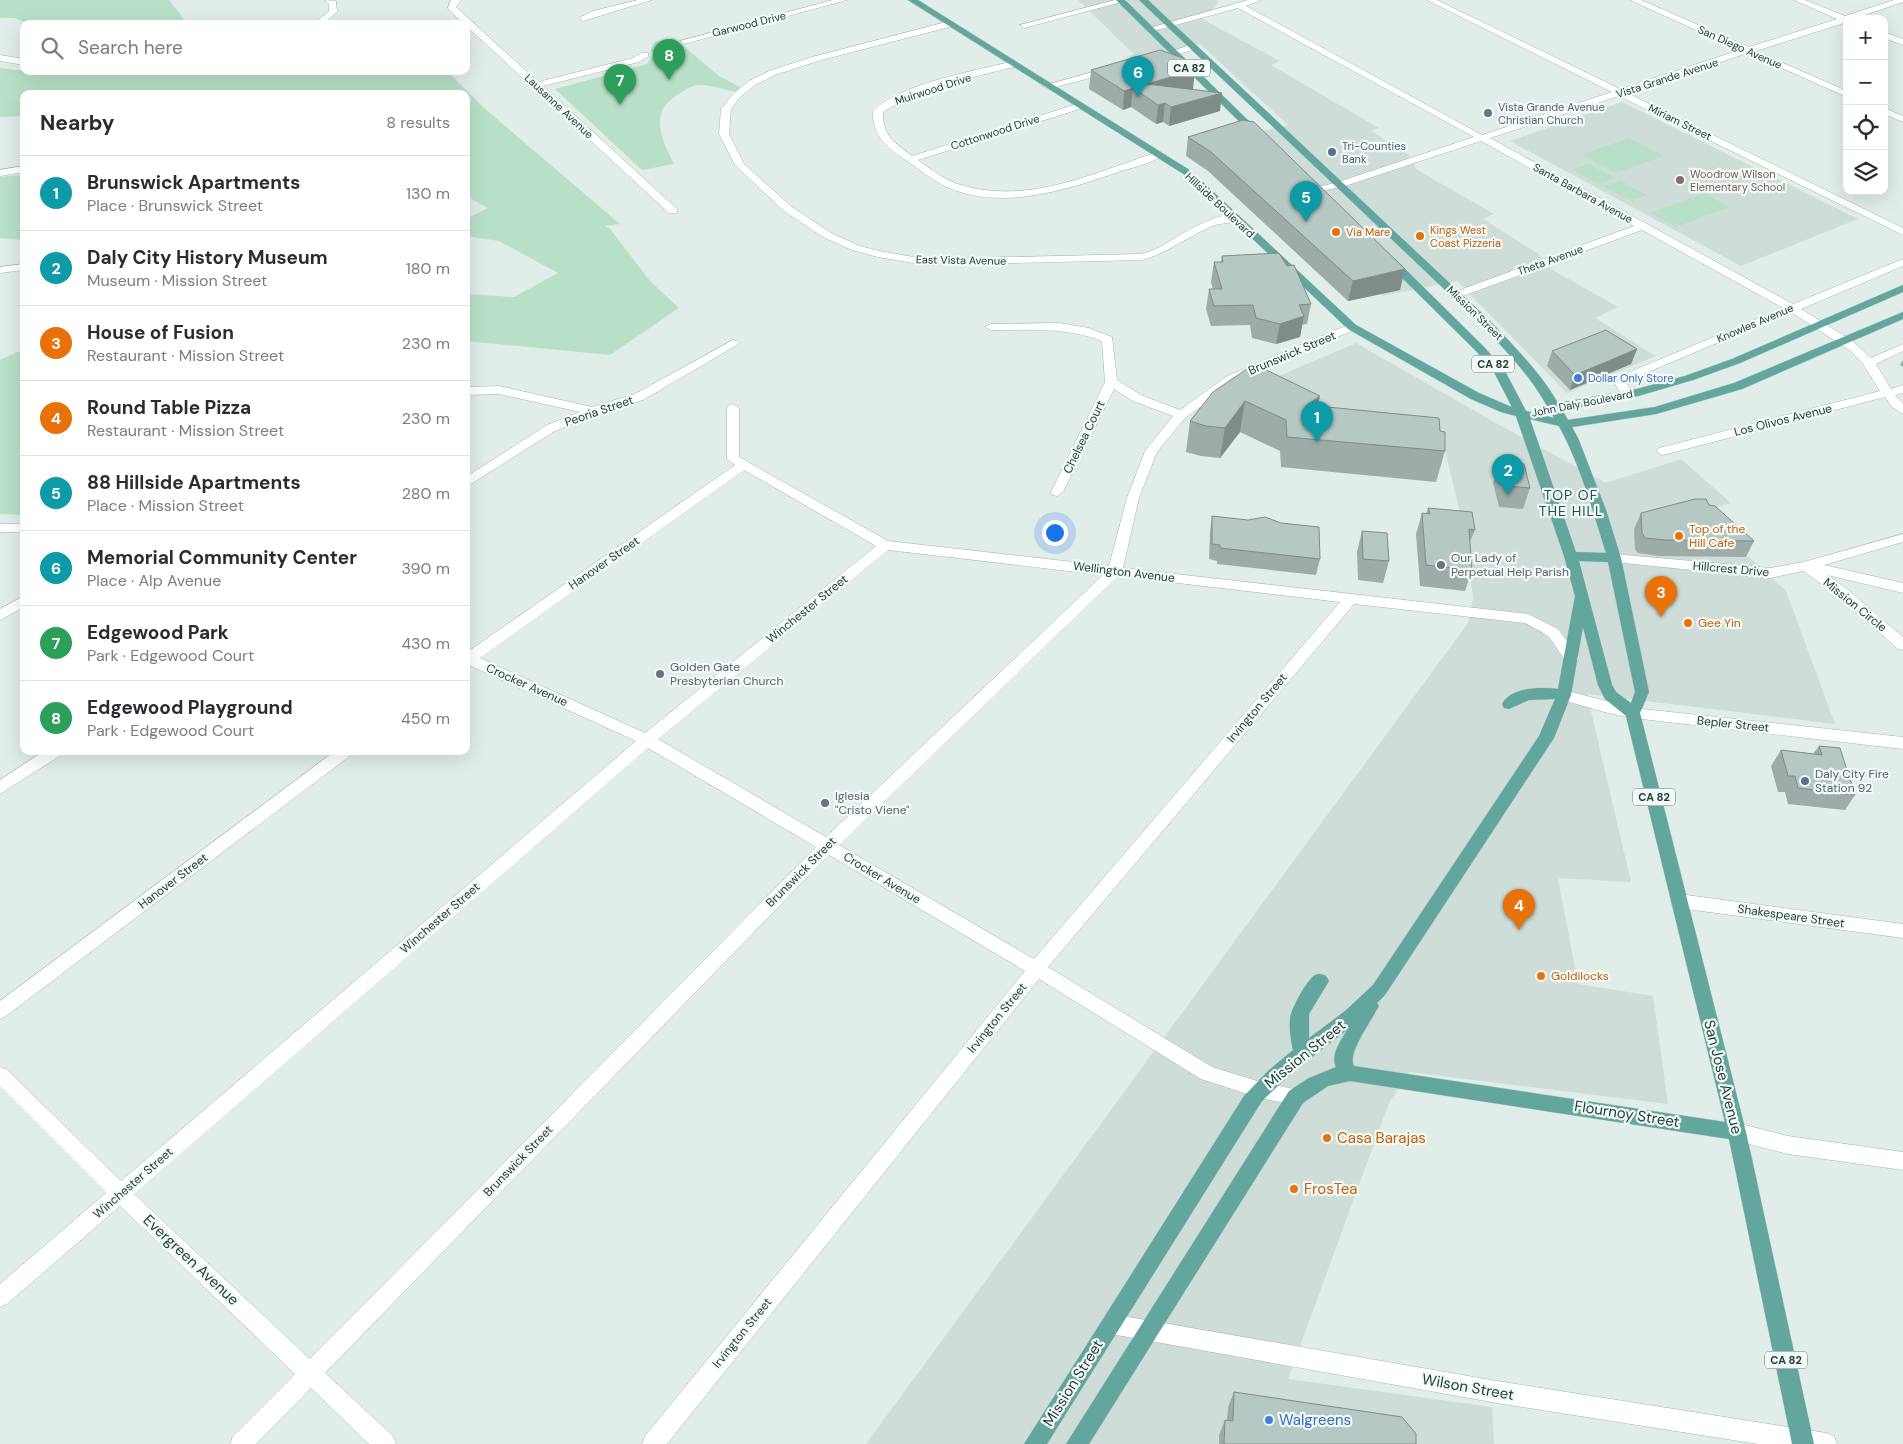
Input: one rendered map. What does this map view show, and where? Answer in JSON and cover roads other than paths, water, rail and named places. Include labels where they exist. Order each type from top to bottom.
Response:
[{"type":"main road","name":"Hillside Boulevard","points":[[912,0],[1188,174],[1352,327],[1475,396],[1522,414]]},
{"type":"main road","name":"CA 82","points":[[1122,0],[1264,139]]},
{"type":"main road","name":"Mission Street","points":[[1143,0],[1456,295],[1517,355],[1556,407],[1565,424],[1599,510],[1614,558],[1642,692],[1633,713],[1610,695],[1605,685],[1580,602],[1571,556],[1522,414],[1499,371],[1482,350],[1384,254]]},
{"type":"main road","points":[[1308,182],[1327,200]]},
{"type":"main road","name":"John Daly Boulevard","points":[[1522,414],[1627,394],[1689,378],[1715,369],[1903,288]]},
{"type":"main road","name":"John Daly Boulevard","points":[[1522,414],[1565,424],[1625,416],[1712,395],[1762,376],[1903,315]]},
{"type":"main road","points":[[1571,556],[1614,558]]},
{"type":"main road","name":"Mission Street","points":[[1035,1444],[1242,1114],[1260,1090],[1302,1053],[1360,1010],[1379,990],[1546,738],[1564,695],[1580,602]]},
{"type":"main road","points":[[1510,704],[1519,697],[1532,693],[1564,695]]},
{"type":"main road","name":"San Jose Avenue","points":[[1633,713],[1737,1132],[1803,1442]]},
{"type":"main road","points":[[1302,1053],[1297,1025],[1298,1013],[1320,981]]},
{"type":"main road","points":[[1349,1073],[1343,1063],[1344,1052],[1379,990]]},
{"type":"main road","name":"Flournoy Street","points":[[1296,1097],[1311,1084],[1329,1076],[1349,1073],[1621,1112],[1737,1132]]},
{"type":"main road","name":"Mission Street","points":[[1077,1444],[1296,1097]]},
{"type":"street","points":[[322,20],[333,12],[332,3],[329,0]]},
{"type":"street","name":"Lausanne Avenue","points":[[458,0],[454,2],[452,8],[465,20]]},
{"type":"street","points":[[583,18],[648,0]]},
{"type":"street","name":"Garwood Drive","points":[[684,41],[843,0]]},
{"type":"street","points":[[1024,25],[1122,0]]},
{"type":"street","points":[[1150,29],[1257,0]]},
{"type":"street","name":"Miriam Street","points":[[1431,0],[1903,232]]},
{"type":"street","name":"San Diego Avenue","points":[[1634,0],[1843,92]]},
{"type":"street","points":[[1798,0],[1843,18]]},
{"type":"street","name":"Vista Grande Avenue","points":[[1858,15],[1902,0]]},
{"type":"street","name":"Santa Barbara Avenue","points":[[1239,5],[1792,308],[1861,353],[1896,405],[1903,410]]},
{"type":"street","name":"Vista Grande Avenue","points":[[1317,190],[1338,185],[1843,20]]},
{"type":"street","name":"Lausanne Avenue","points":[[470,24],[673,211]]},
{"type":"street","name":"East Vista Avenue","points":[[950,24],[815,59],[772,73],[752,83],[737,95],[726,109],[724,134],[740,165],[788,208],[827,235],[856,248],[925,262],[1142,257],[1161,251],[1197,229],[1216,221],[1236,219]]},
{"type":"street","points":[[1888,36],[1903,42]]},
{"type":"street","points":[[1151,59],[1193,48]]},
{"type":"street","points":[[537,85],[636,60],[645,55]]},
{"type":"street","points":[[0,58],[20,61]]},
{"type":"street","name":"Muirwood Drive","points":[[1014,64],[902,97],[878,111],[877,124],[884,139],[939,179],[961,188],[985,194],[1016,195],[1046,191],[1158,155]]},
{"type":"street","points":[[1048,86],[1117,68]]},
{"type":"street","name":"Cottonwood Drive","points":[[911,160],[1080,106]]},
{"type":"street","points":[[1888,113],[1903,120]]},
{"type":"street","points":[[0,173],[20,170]]},
{"type":"street","name":"Theta Avenue","points":[[1456,295],[1643,226]]},
{"type":"street","name":"Knowles Avenue","points":[[1627,394],[1621,384],[1624,378],[1903,262]]},
{"type":"street","points":[[0,270],[20,268]]},
{"type":"street","points":[[991,327],[1059,326],[1085,330],[1108,339],[1111,382],[1137,398],[1181,416]]},
{"type":"street","name":"Brunswick Street","points":[[241,1444],[827,846],[1115,571],[1133,498],[1151,451],[1181,416],[1231,379],[1352,327]]},
{"type":"street","name":"Peoria Street","points":[[470,480],[551,428],[592,411],[639,397],[733,342]]},
{"type":"street","points":[[1868,362],[1903,347]]},
{"type":"street","name":"Chelsea Court","points":[[1057,492],[1111,382]]},
{"type":"street","name":"Los Olivos Avenue","points":[[1663,451],[1903,389]]},
{"type":"street","points":[[470,391],[499,390],[592,411]]},
{"type":"street","points":[[733,408],[733,459],[742,466]]},
{"type":"street","name":"Wellington Avenue","points":[[742,466],[885,545],[1349,600],[1528,619],[1553,632],[1572,657]]},
{"type":"street","name":"Hanover Street","points":[[470,657],[742,466]]},
{"type":"street","points":[[0,528],[20,528]]},
{"type":"street","name":"Hillcrest Drive","points":[[1614,558],[1770,573],[1805,566],[1903,538]]},
{"type":"street","name":"Winchester Street","points":[[0,1297],[646,740],[885,545]]},
{"type":"street","points":[[1805,566],[1903,588]]},
{"type":"street","name":"Mission Circle","points":[[1805,566],[1842,592],[1903,645]]},
{"type":"street","name":"Irvington Street","points":[[653,1444],[1036,969],[1349,600]]},
{"type":"street","points":[[0,615],[20,603]]},
{"type":"street","name":"Crocker Avenue","points":[[470,660],[646,740],[1036,969],[1207,1073],[1260,1090],[1296,1097]]},
{"type":"street","name":"Bepler Street","points":[[1564,695],[1633,713],[1903,743]]},
{"type":"street","points":[[0,788],[50,755]]},
{"type":"street","name":"Hanover Street","points":[[0,1010],[341,755]]},
{"type":"street","name":"Shakespeare Street","points":[[1679,900],[1903,931]]},
{"type":"street","name":"Evergreen Avenue","points":[[0,1075],[121,1194],[385,1444]]},
{"type":"street","name":"Flournoy Street","points":[[1737,1132],[1788,1145],[1903,1161]]},
{"type":"street","name":"Wilson Street","points":[[1111,1324],[1506,1394],[1803,1442],[1826,1444]]},
{"type":"place","name":"Edgewood Playground","points":[[669,80]]},
{"type":"place","name":"Memorial Community Center","points":[[1138,97]]},
{"type":"place","name":"Edgewood Park","points":[[620,105]]},
{"type":"place","name":"Vista Grande Avenue Christian Church","points":[[1488,113]]},
{"type":"place","name":"Tri-Counties Bank","points":[[1332,152]]},
{"type":"place","name":"Woodrow Wilson Elementary School","points":[[1680,180]]},
{"type":"place","name":"88 Hillside Apartments","points":[[1306,222]]},
{"type":"place","name":"Via Mare","points":[[1336,232]]},
{"type":"place","name":"Kings West Coast Pizzeria","points":[[1420,236]]},
{"type":"place","name":"Dollar Only Store","points":[[1578,378]]},
{"type":"place","name":"Brunswick Apartments","points":[[1317,442]]},
{"type":"place","name":"Daly City History Museum","points":[[1508,495]]},
{"type":"place","name":"Top of the Hill Cafe","points":[[1679,536]]},
{"type":"place","name":"Our Lady of Perpetual Help Parish","points":[[1441,565]]},
{"type":"place","name":"House of Fusion","points":[[1661,617]]},
{"type":"place","name":"Gee Yin","points":[[1688,623]]},
{"type":"place","name":"Golden Gate Presbyterian Church","points":[[660,674]]},
{"type":"place","name":"Daly City Fire Station 92","points":[[1805,781]]},
{"type":"place","name":"Iglesia \"Cristo Viene\"","points":[[825,803]]},
{"type":"place","name":"Round Table Pizza","points":[[1519,930]]},
{"type":"place","name":"Goldilocks","points":[[1541,976]]},
{"type":"place","name":"Casa Barajas","points":[[1327,1138]]},
{"type":"place","name":"FrosTea","points":[[1294,1189]]},
{"type":"place","name":"Walgreens","points":[[1269,1420]]},
{"type":"district","name":"TOP OF THE HILL","points":[[1571,504]]}]
